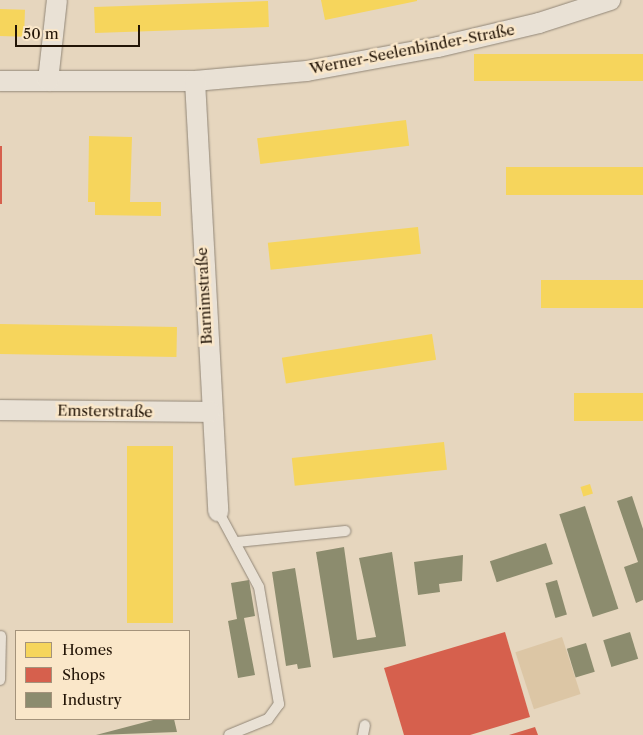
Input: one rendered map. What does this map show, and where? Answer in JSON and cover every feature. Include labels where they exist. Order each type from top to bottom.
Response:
[{"type":"street","points":[[48,81],[57,0]]},
{"type":"street","name":"Werner-Seelenbinder-Straße","points":[[0,81],[195,81],[359,63],[539,23],[610,0]]},
{"type":"street","name":"Barnimstraße","points":[[195,81],[210,412],[218,511]]},
{"type":"street","name":"Emsterstraße","points":[[0,410],[210,412]]},
{"type":"lane","points":[[218,511],[259,587],[279,704],[268,719],[229,735]]},
{"type":"lane","points":[[236,542],[345,531]]},
{"type":"lane","points":[[0,680],[1,636]]},
{"type":"shaded area","points":[[562,637],[581,694],[534,709],[515,652]]},
{"type":"building: Homes","points":[[321,0],[417,0],[417,1],[325,20]]},
{"type":"building: Homes","points":[[268,1],[269,27],[95,33],[94,7]]},
{"type":"building: Homes","points":[[0,9],[25,10],[24,37],[0,36]]},
{"type":"building: Homes","points":[[474,54],[643,54],[643,81],[474,81]]},
{"type":"building: Homes","points":[[406,120],[409,146],[260,164],[257,138]]},
{"type":"building: Homes","points":[[89,136],[132,137],[130,202],[161,202],[161,216],[95,215],[95,202],[88,202]]},
{"type":"building: Homes","points":[[506,167],[643,167],[643,195],[506,195]]},
{"type":"building: Homes","points":[[418,227],[421,254],[271,270],[268,243]]},
{"type":"building: Homes","points":[[541,280],[643,280],[643,308],[541,308]]},
{"type":"building: Homes","points":[[0,324],[177,327],[176,357],[0,354]]},
{"type":"building: Homes","points":[[432,334],[436,360],[286,383],[282,358]]},
{"type":"building: Homes","points":[[574,393],[643,393],[643,421],[574,421]]},
{"type":"building: Homes","points":[[444,442],[447,470],[295,486],[292,458]]},
{"type":"building: Homes","points":[[127,446],[173,446],[173,623],[127,623]]},
{"type":"building: Homes","points":[[590,484],[593,494],[583,496],[580,487]]},
{"type":"building: Shops","points":[[0,146],[2,146],[2,204],[0,204]]},
{"type":"building: Shops","points":[[505,632],[530,717],[470,735],[404,735],[384,668]]},
{"type":"building: Shops","points":[[535,727],[538,735],[509,735]]},
{"type":"building: Industry","points":[[632,496],[643,529],[643,600],[636,603],[624,567],[638,562],[617,501]]},
{"type":"building: Industry","points":[[585,506],[618,609],[593,617],[559,514]]},
{"type":"building: Industry","points":[[546,543],[553,564],[497,582],[490,561]]},
{"type":"building: Industry","points":[[344,547],[357,640],[376,637],[359,558],[392,552],[406,646],[333,658],[316,552]]},
{"type":"building: Industry","points":[[463,555],[462,581],[439,584],[440,592],[418,595],[414,562]]},
{"type":"building: Industry","points":[[295,568],[311,667],[298,669],[297,664],[286,666],[272,572]]},
{"type":"building: Industry","points":[[249,580],[255,616],[244,618],[255,675],[238,678],[228,621],[237,619],[231,583]]},
{"type":"building: Industry","points":[[557,580],[567,615],[555,618],[545,583]]},
{"type":"building: Industry","points":[[630,632],[638,659],[611,667],[603,640]]},
{"type":"building: Industry","points":[[586,643],[595,672],[576,678],[567,649]]},
{"type":"building: Industry","points":[[153,720],[174,720],[177,732],[96,735]]}]
